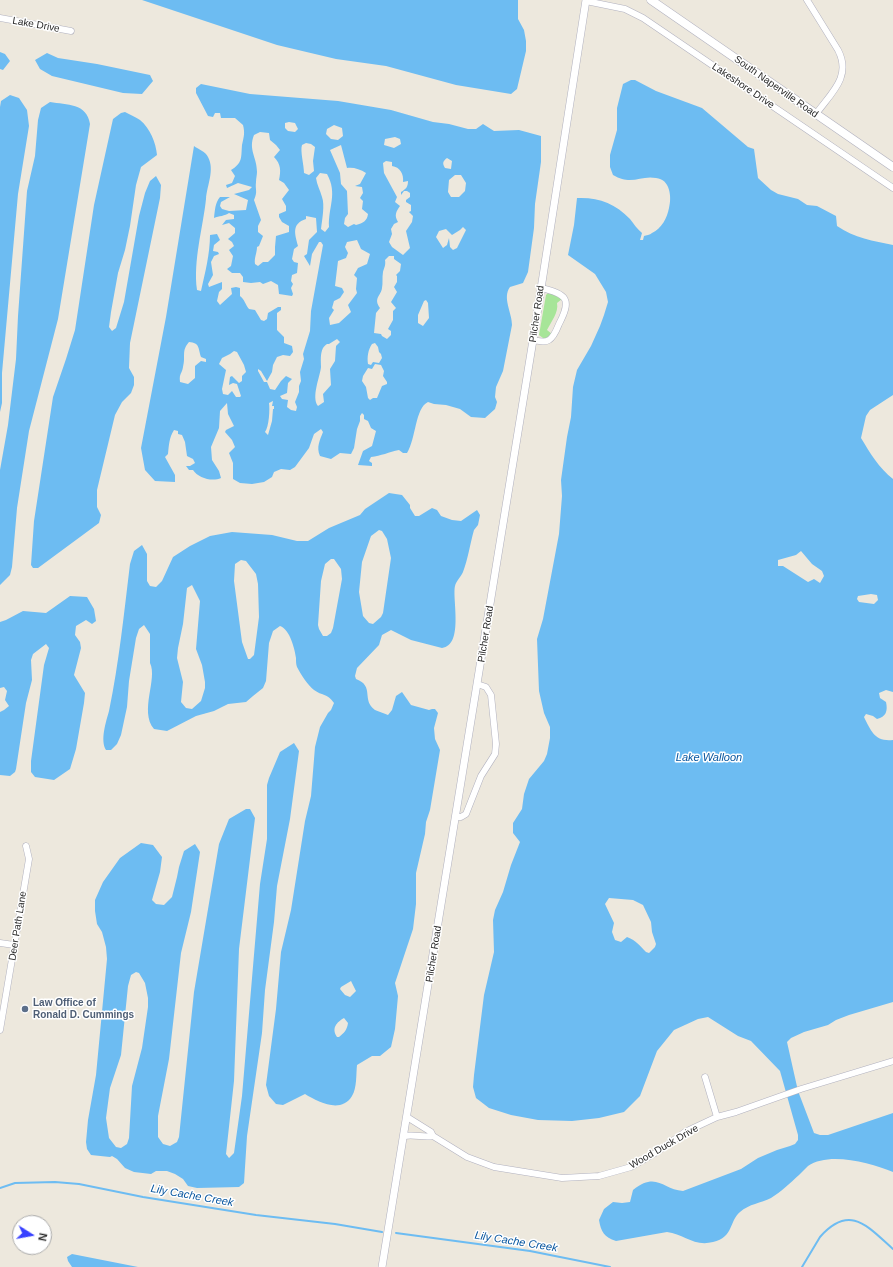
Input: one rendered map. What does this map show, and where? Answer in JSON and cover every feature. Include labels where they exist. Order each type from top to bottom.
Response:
[{"type":"main road","name":"South Naperville Road","points":[[651,0],[662,3],[816,114],[893,167]]},
{"type":"street","points":[[807,0],[838,50],[843,66],[841,79],[816,114]]},
{"type":"street","name":"Lakeshore Drive","points":[[586,1],[625,9],[643,18],[893,188]]},
{"type":"street","name":"Pilcher Road","points":[[382,1267],[478,684],[586,1]]},
{"type":"street","name":"Lake Drive","points":[[0,18],[71,31]]},
{"type":"street","points":[[533,340],[550,340],[566,310],[565,299],[562,294],[541,288]]},
{"type":"street","points":[[456,817],[461,817],[466,814],[480,780],[495,754],[496,740],[491,695],[486,687],[478,684]]},
{"type":"street","name":"Deer Path Lane","points":[[0,1030],[29,859],[26,846]]},
{"type":"street","points":[[0,943],[14,945]]},
{"type":"street","name":"Wood Duck Drive","points":[[407,1117],[431,1132],[433,1136],[467,1156],[494,1167],[562,1178],[599,1176],[631,1167],[657,1152],[685,1132],[717,1117],[893,1061]]},
{"type":"street","points":[[705,1076],[717,1117]]},
{"type":"street","name":"Wood Duck Drive","points":[[404,1136],[413,1134],[427,1137],[433,1136]]},
{"type":"green space","points":[[548,293],[554,293],[562,299],[557,303],[556,313],[547,330],[552,334],[548,338],[543,338],[539,335],[546,295]]},
{"type":"water","points":[[142,0],[518,0],[518,19],[524,30],[526,51],[517,89],[511,94],[456,85],[386,66],[336,59],[277,45]]},
{"type":"water","points":[[0,52],[5,54],[10,61],[3,70],[0,69]]},
{"type":"water","points":[[47,53],[58,58],[150,75],[153,81],[142,94],[123,93],[52,76],[40,69],[35,60]]},
{"type":"water","name":"Lake Walloon","points":[[631,80],[635,80],[656,91],[702,108],[748,147],[754,149],[758,178],[771,190],[778,194],[798,199],[807,205],[817,206],[836,216],[837,226],[850,233],[893,245],[893,395],[870,410],[866,416],[861,438],[871,455],[893,479],[893,692],[886,690],[879,693],[880,698],[886,702],[887,705],[886,713],[882,717],[877,719],[866,714],[864,717],[874,734],[882,739],[893,740],[893,1002],[849,1015],[828,1025],[804,1032],[791,1038],[787,1042],[798,1091],[814,1133],[828,1135],[893,1113],[893,1172],[873,1165],[850,1160],[827,1159],[817,1162],[808,1166],[775,1196],[747,1207],[740,1212],[734,1220],[728,1233],[720,1240],[706,1243],[695,1242],[679,1235],[667,1232],[616,1241],[604,1234],[599,1220],[604,1209],[613,1202],[630,1202],[633,1190],[648,1182],[660,1183],[670,1188],[683,1191],[741,1169],[758,1158],[795,1144],[798,1140],[798,1135],[780,1071],[751,1041],[738,1036],[708,1017],[698,1019],[674,1030],[657,1051],[640,1096],[624,1112],[599,1118],[572,1121],[538,1120],[511,1115],[489,1108],[476,1098],[473,1087],[484,995],[494,952],[493,920],[495,910],[503,892],[520,842],[513,833],[513,823],[522,809],[524,794],[529,779],[544,761],[550,738],[550,727],[544,713],[539,691],[537,639],[543,619],[559,534],[562,496],[561,480],[571,417],[573,387],[577,370],[591,346],[608,302],[606,292],[595,274],[568,255],[574,225],[577,198],[606,202],[624,213],[642,233],[640,240],[643,240],[644,236],[651,234],[661,226],[667,215],[670,204],[669,189],[661,179],[650,177],[625,180],[613,175],[610,167],[610,155],[617,130],[617,108],[623,84]],"holes":[[[801,551],[812,564],[822,571],[824,576],[820,583],[814,579],[808,582],[783,566],[778,566],[778,560],[796,555]],[[871,594],[877,595],[878,600],[874,604],[859,602],[857,599],[858,596]],[[609,898],[633,900],[643,905],[651,922],[652,932],[656,944],[655,947],[649,953],[636,942],[627,937],[621,942],[615,940],[612,932],[614,923],[605,904]]]},
{"type":"water","points":[[201,84],[250,94],[338,101],[391,110],[433,122],[468,129],[476,129],[483,124],[494,131],[519,130],[541,136],[541,162],[528,272],[523,283],[510,287],[508,291],[507,300],[512,325],[503,371],[496,387],[495,397],[497,402],[495,409],[485,418],[471,417],[460,409],[428,402],[420,411],[407,453],[403,453],[399,450],[371,457],[369,461],[372,463],[372,466],[358,465],[363,451],[372,446],[376,431],[371,428],[368,421],[364,419],[364,415],[362,413],[357,429],[354,448],[351,454],[340,453],[331,459],[320,456],[318,447],[323,432],[321,429],[314,434],[309,448],[295,467],[290,470],[281,469],[274,472],[272,477],[264,482],[252,484],[240,483],[233,479],[233,463],[229,453],[235,447],[232,440],[225,432],[234,426],[228,414],[227,403],[220,411],[219,428],[211,447],[212,460],[219,471],[221,478],[214,480],[202,477],[193,470],[189,470],[186,466],[190,466],[195,463],[193,459],[187,456],[185,442],[182,435],[178,434],[178,431],[174,430],[170,439],[168,454],[165,457],[175,475],[175,482],[155,481],[145,470],[141,448],[166,317],[194,146],[207,155],[211,167],[197,256],[197,290],[201,291],[206,270],[210,235],[217,234],[220,240],[214,245],[213,251],[218,252],[219,254],[214,256],[211,262],[213,275],[208,284],[209,287],[222,282],[222,289],[219,292],[217,301],[220,305],[232,294],[231,288],[240,288],[240,296],[249,309],[255,310],[261,320],[264,321],[267,319],[268,313],[278,307],[281,307],[281,310],[277,313],[277,330],[284,337],[284,343],[292,346],[293,352],[290,356],[283,355],[277,357],[267,381],[261,371],[258,369],[258,371],[264,382],[267,382],[270,389],[275,390],[286,376],[292,379],[288,383],[287,393],[280,396],[282,399],[288,400],[287,407],[296,411],[297,407],[295,402],[301,381],[300,372],[304,359],[303,354],[310,331],[311,311],[323,245],[319,242],[312,254],[310,266],[304,256],[307,254],[309,240],[317,232],[316,218],[306,216],[306,219],[298,224],[295,230],[298,246],[294,249],[292,259],[294,262],[298,263],[297,273],[292,275],[292,296],[279,294],[278,285],[271,281],[263,284],[260,282],[243,282],[243,277],[240,273],[232,273],[227,269],[231,266],[233,256],[229,250],[234,246],[228,239],[235,233],[235,228],[229,223],[222,225],[226,220],[234,219],[234,215],[229,213],[214,218],[216,204],[220,197],[230,197],[221,202],[220,206],[222,209],[229,211],[246,210],[248,200],[234,194],[249,190],[252,187],[238,183],[227,188],[226,185],[232,183],[235,176],[231,170],[238,165],[241,159],[244,128],[243,125],[235,118],[221,118],[220,113],[215,113],[213,117],[208,116],[196,93],[196,88]],"holes":[[[285,123],[295,123],[298,129],[295,132],[288,131],[285,128]],[[334,125],[342,128],[343,136],[338,140],[331,139],[326,134],[327,129]],[[260,132],[269,133],[270,140],[280,150],[274,157],[280,168],[279,180],[284,183],[289,190],[282,199],[286,206],[286,211],[279,214],[282,222],[289,226],[289,232],[276,236],[275,255],[268,262],[263,262],[258,266],[255,264],[255,258],[257,247],[259,246],[263,236],[258,232],[258,226],[261,220],[254,200],[256,192],[257,167],[252,149],[252,140],[254,135]],[[395,137],[400,139],[401,144],[394,148],[384,145],[385,139]],[[306,143],[315,147],[313,161],[314,171],[309,175],[304,173],[301,151],[302,145]],[[341,145],[347,168],[361,170],[366,173],[360,184],[355,186],[362,187],[363,193],[360,198],[363,201],[362,209],[368,214],[366,220],[363,222],[348,227],[344,224],[345,218],[348,214],[347,191],[341,184],[340,173],[330,150]],[[447,158],[452,161],[451,169],[445,168],[443,165]],[[386,161],[392,162],[392,166],[401,171],[403,182],[408,181],[407,186],[401,192],[401,195],[404,191],[410,193],[410,197],[406,200],[406,202],[411,205],[411,211],[409,212],[413,216],[412,222],[406,231],[410,248],[403,255],[392,247],[389,242],[392,234],[391,229],[394,224],[398,222],[396,214],[400,206],[395,202],[397,197],[384,173],[383,163]],[[320,173],[327,174],[332,188],[329,227],[325,232],[321,229],[323,204],[316,178]],[[455,175],[461,175],[466,183],[465,191],[459,197],[451,197],[448,192],[449,180]],[[463,227],[466,230],[457,248],[453,250],[450,247],[449,238],[447,245],[443,248],[436,237],[439,231],[446,229],[452,235]],[[357,240],[361,249],[370,254],[367,264],[358,268],[354,275],[357,278],[357,293],[348,305],[351,312],[339,323],[330,325],[329,318],[334,310],[332,308],[334,301],[340,298],[344,292],[342,288],[335,286],[338,261],[346,258],[348,253],[345,247],[347,242]],[[389,256],[394,256],[394,259],[401,264],[400,271],[396,275],[397,282],[394,287],[397,292],[391,302],[396,308],[393,311],[393,320],[388,329],[391,331],[391,335],[387,339],[381,334],[374,333],[376,313],[380,308],[377,299],[382,288],[385,260]],[[426,300],[428,303],[429,318],[423,326],[418,323],[418,315],[424,301]],[[337,339],[340,342],[336,346],[335,361],[330,369],[331,385],[323,394],[324,402],[318,406],[315,398],[323,348],[327,344]],[[189,342],[193,343],[198,346],[201,357],[206,359],[206,362],[201,361],[195,366],[195,378],[188,384],[180,382],[180,375],[184,363],[184,351]],[[375,343],[382,358],[379,363],[373,362],[371,365],[368,364],[369,351],[372,344]],[[234,351],[237,352],[246,372],[242,376],[242,381],[239,383],[232,376],[230,377],[229,385],[233,383],[237,384],[240,397],[236,397],[232,391],[228,395],[223,394],[222,389],[226,370],[219,364],[222,358]],[[375,364],[381,365],[384,371],[383,376],[387,384],[382,386],[377,398],[370,400],[368,398],[366,387],[362,381],[368,368],[372,369]],[[273,401],[272,406],[274,406],[274,409],[268,435],[265,432],[269,413],[269,403]]]},
{"type":"water","points":[[10,95],[19,98],[27,110],[29,126],[18,194],[2,373],[2,403],[0,412],[0,107],[1,101]]},
{"type":"water","points":[[50,102],[75,106],[81,109],[88,117],[90,124],[58,319],[29,431],[17,508],[12,567],[10,575],[0,585],[0,470],[8,425],[16,359],[27,191],[35,156],[38,120],[41,108]]},
{"type":"water","points":[[125,112],[144,123],[150,131],[157,155],[141,167],[136,185],[130,226],[118,273],[111,312],[109,327],[112,331],[116,328],[124,302],[139,216],[145,193],[150,181],[156,176],[161,185],[160,198],[130,343],[129,368],[134,377],[134,385],[131,393],[122,402],[115,415],[97,490],[97,507],[101,515],[99,523],[38,568],[33,568],[31,565],[34,521],[53,397],[75,330],[94,205],[113,119]]},
{"type":"water","points":[[389,493],[402,495],[410,505],[410,508],[415,516],[419,516],[432,508],[437,510],[441,516],[452,520],[461,521],[477,510],[480,515],[478,525],[474,530],[463,572],[455,586],[456,621],[453,639],[449,645],[442,648],[411,640],[391,630],[382,635],[379,645],[357,668],[355,676],[356,679],[365,685],[369,702],[377,711],[388,715],[392,710],[396,696],[402,692],[411,705],[429,710],[435,709],[438,713],[434,728],[435,739],[440,750],[430,810],[426,822],[425,834],[416,873],[416,904],[413,929],[395,983],[398,996],[395,1029],[391,1047],[380,1056],[372,1056],[357,1065],[354,1093],[342,1104],[329,1105],[305,1094],[283,1105],[276,1104],[269,1096],[266,1085],[276,1009],[281,952],[291,910],[305,821],[311,796],[315,747],[320,727],[334,703],[327,696],[314,690],[305,680],[297,667],[294,650],[289,635],[284,628],[280,626],[273,631],[269,643],[266,681],[263,688],[246,702],[228,704],[214,711],[196,716],[167,731],[154,729],[150,722],[148,713],[152,678],[150,663],[150,634],[144,625],[139,629],[136,638],[129,681],[127,707],[121,735],[117,744],[111,750],[106,750],[104,746],[104,731],[116,675],[130,564],[134,551],[142,545],[147,554],[147,581],[150,586],[156,587],[162,581],[173,557],[210,536],[232,532],[272,535],[297,541],[308,541],[329,528],[360,515],[365,509]],"holes":[[[379,530],[382,531],[387,539],[391,558],[383,613],[381,617],[373,624],[369,623],[363,616],[359,592],[362,562],[371,536]],[[331,559],[334,559],[341,569],[342,579],[333,628],[331,633],[327,636],[323,636],[318,625],[321,581],[325,564]],[[241,560],[246,561],[256,574],[258,584],[259,617],[254,655],[250,659],[248,659],[242,642],[234,581],[235,564]],[[192,585],[200,601],[196,649],[202,665],[205,682],[205,688],[201,701],[192,709],[186,708],[181,702],[183,682],[177,658],[187,588]],[[351,981],[356,991],[350,997],[345,995],[340,989]],[[344,1018],[348,1023],[345,1031],[337,1037],[335,1034],[335,1028],[339,1021]]]},
{"type":"water","points":[[70,596],[87,597],[94,609],[96,621],[92,624],[86,620],[76,626],[75,635],[80,642],[81,648],[74,675],[85,693],[76,749],[70,769],[54,780],[35,777],[31,772],[31,761],[44,665],[49,648],[46,644],[33,654],[31,660],[32,680],[26,703],[15,772],[10,776],[0,775],[0,712],[9,706],[5,700],[7,691],[4,687],[0,688],[0,622],[23,611],[46,613]]},
{"type":"water","points":[[294,743],[299,751],[290,819],[277,886],[265,990],[262,1033],[247,1136],[244,1183],[239,1187],[197,1188],[188,1186],[183,1179],[167,1171],[156,1171],[151,1174],[134,1172],[125,1168],[112,1156],[91,1155],[87,1149],[86,1142],[88,1120],[96,1075],[107,959],[106,947],[102,932],[97,924],[95,911],[95,900],[103,882],[120,858],[141,843],[153,845],[162,857],[160,872],[152,900],[156,904],[164,905],[172,897],[184,851],[195,844],[200,852],[191,912],[181,953],[169,1059],[158,1116],[158,1137],[163,1144],[170,1146],[177,1142],[179,1137],[194,992],[219,844],[229,819],[246,809],[250,809],[255,818],[239,949],[234,1081],[226,1154],[229,1158],[234,1153],[242,1096],[260,884],[267,839],[267,785],[280,752]],"holes":[[[136,972],[139,973],[145,983],[148,1007],[142,1048],[132,1086],[129,1138],[127,1144],[121,1148],[116,1147],[109,1138],[106,1118],[110,1088],[121,1055],[128,986],[131,975]]]},
{"type":"water","points":[[72,1254],[138,1267],[72,1267],[67,1257]]},
{"type":"waterway","name":"Lily Cache Creek","points":[[0,1188],[15,1183],[55,1182],[79,1184],[143,1197],[256,1215],[335,1224],[382,1232]]},
{"type":"waterway","name":"Lily Cache Creek","points":[[802,1267],[820,1237],[831,1227],[841,1221],[850,1220],[858,1222],[875,1233],[893,1249]]},
{"type":"waterway","name":"Lily Cache Creek","points":[[396,1233],[530,1251],[610,1267]]},
{"type":"place","name":"Law Office of Ronald D. Cummings","points":[[25,1009]]}]
